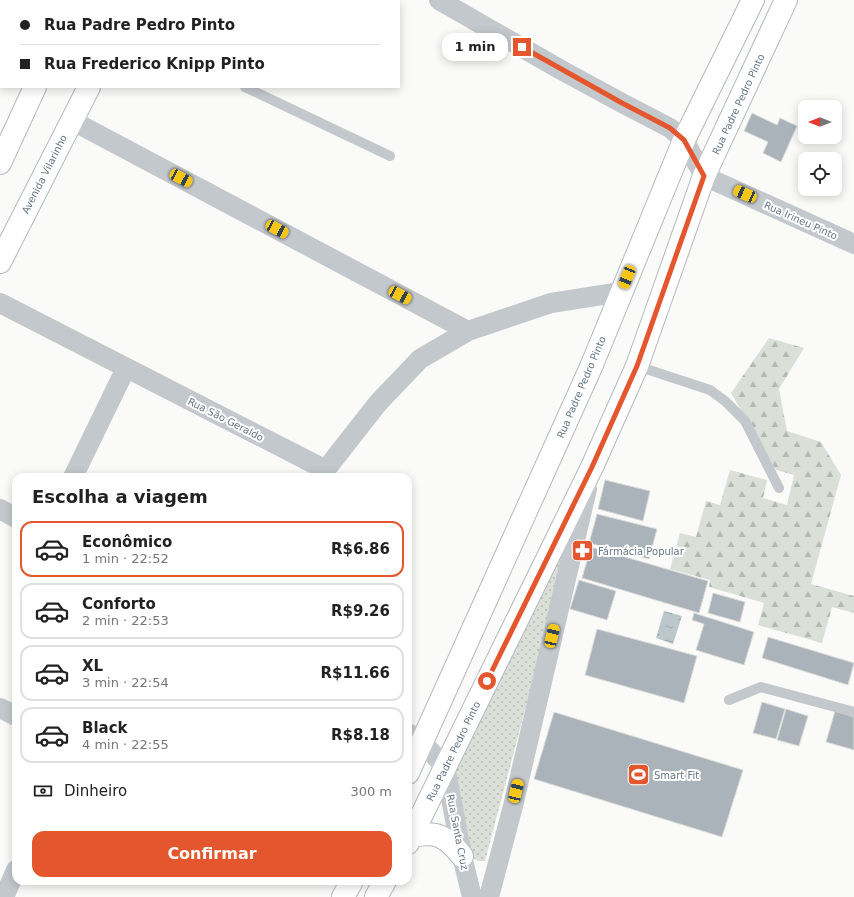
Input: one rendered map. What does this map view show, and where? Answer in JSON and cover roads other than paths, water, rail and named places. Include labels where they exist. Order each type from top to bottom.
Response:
[{"type":"main road","name":"Rua Padre Pedro Pinto","points":[[412,752],[415,737],[591,367],[684,140],[753,0]]},
{"type":"main road","name":"Rua Padre Pedro Pinto","points":[[412,836],[592,467],[637,366],[704,176],[786,0]]},
{"type":"main road","points":[[0,163],[35,88]]},
{"type":"main road","name":"Avenida Vilarinho","points":[[0,262],[88,88]]},
{"type":"main road","points":[[412,839],[427,833],[442,837],[452,844],[462,856]]},
{"type":"main road","points":[[343,897],[350,885]]},
{"type":"main road","points":[[376,897],[383,885]]},
{"type":"street","points":[[439,0],[670,128],[684,140],[704,176]]},
{"type":"street","points":[[71,120],[468,331]]},
{"type":"street","name":"Rua Irineu Pinto","points":[[704,176],[854,244]]},
{"type":"street","points":[[323,473],[378,403],[420,359],[468,331],[551,303],[621,292]]},
{"type":"street","name":"Rua São Geraldo","points":[[0,303],[323,473]]},
{"type":"street","points":[[75,473],[126,368]]},
{"type":"street","points":[[489,897],[514,798],[592,467]]},
{"type":"street","points":[[0,509],[12,516]]},
{"type":"street","points":[[0,708],[12,714]]},
{"type":"street","points":[[415,737],[445,767]]},
{"type":"street","name":"Rua Santa Cruz","points":[[445,767],[462,856],[472,897]]},
{"type":"street","points":[[4,897],[12,879]]},
{"type":"lane","points":[[247,88],[390,156]]},
{"type":"lane","points":[[637,366],[710,390],[725,401],[745,421],[779,488]]},
{"type":"lane","points":[[729,700],[761,687],[854,712]]},
{"type":"water","points":[[664,611],[682,616],[673,644],[656,638]]},
{"type":"place","name":"Fármácia Popular","points":[[582,551]]},
{"type":"place","name":"Smart Fit","points":[[638,775]]}]
